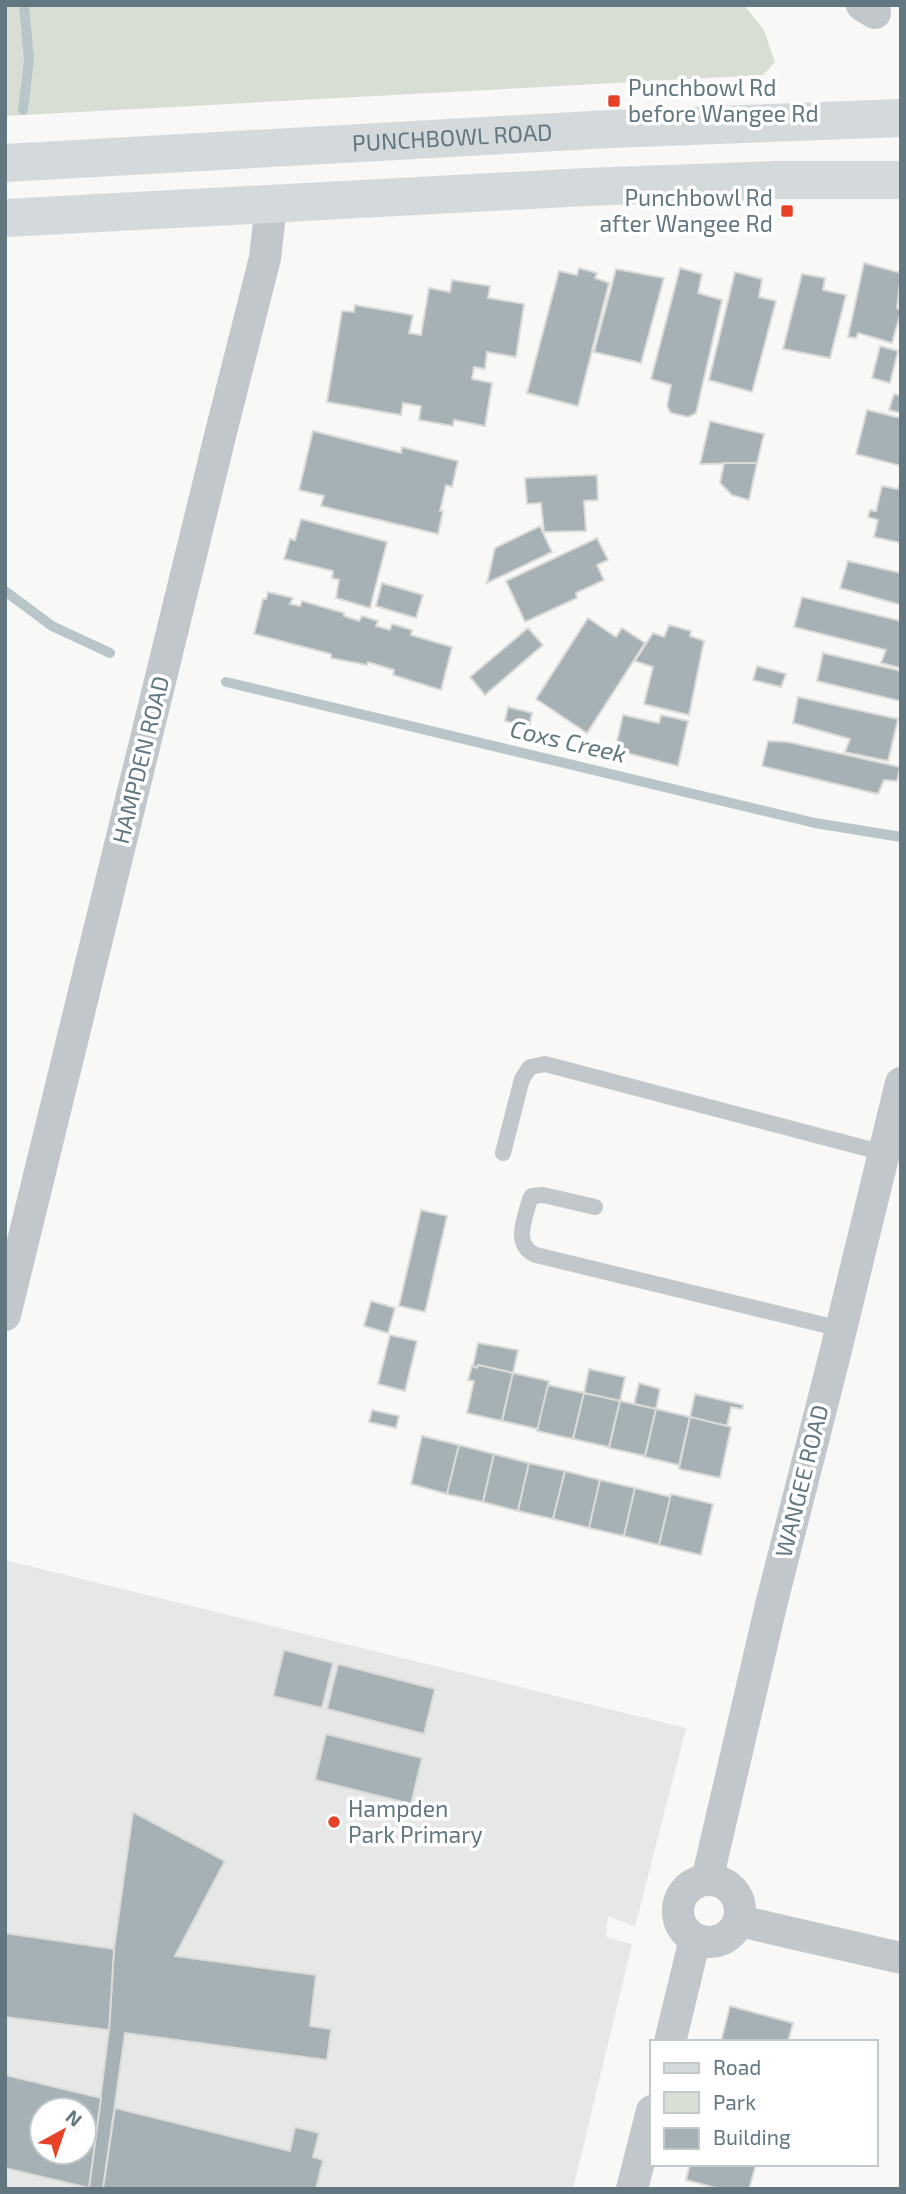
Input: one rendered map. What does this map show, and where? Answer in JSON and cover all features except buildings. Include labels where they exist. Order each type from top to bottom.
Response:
[{"type":"main road","name":"PUNCHBOWL ROAD","points":[[5,163],[610,129],[901,118]]},
{"type":"main road","points":[[5,218],[586,187],[775,180],[901,180]]},
{"type":"street","name":"HAMPDEN ROAD","points":[[5,1315],[265,258],[271,205]]},
{"type":"street","name":"WANGEE ROAD","points":[[707,1880],[772,1601],[901,1083]]},
{"type":"street","points":[[707,1880],[718,1881],[734,1893],[741,1912],[735,1930],[712,1943],[695,1939],[687,1933],[678,1915],[682,1895],[689,1888],[707,1880]]},
{"type":"street","points":[[739,1922],[901,1958]]},
{"type":"street","points":[[670,2040],[695,1939]]},
{"type":"street","points":[[632,2189],[650,2119]]},
{"type":"lane","points":[[503,1153],[522,1079],[530,1067],[545,1064],[884,1153]]},
{"type":"lane","points":[[595,1207],[543,1195],[532,1196],[521,1237],[526,1250],[536,1255],[841,1329]]},
{"type":"shaded area","name":"Hampden Park Primary","points":[[5,1560],[686,1728],[635,1927],[608,1916],[606,1937],[632,1944],[573,2189],[5,2189]]},
{"type":"green space","points":[[5,5],[744,5],[764,30],[775,62],[763,75],[5,116]]},
{"type":"waterway","name":"Coxs Creek","points":[[23,110],[29,60],[24,5]]},
{"type":"waterway","name":"Coxs Creek","points":[[5,591],[52,626],[110,653]]},
{"type":"waterway","name":"Coxs Creek","points":[[226,682],[815,823],[901,837]]},
{"type":"place","name":"Punchbowl Rd before Wangee Rd","points":[[614,101]]},
{"type":"place","name":"Punchbowl Rd after Wangee Rd","points":[[787,211]]},
{"type":"place","name":"Hampden Park Primary","points":[[334,1822]]}]
